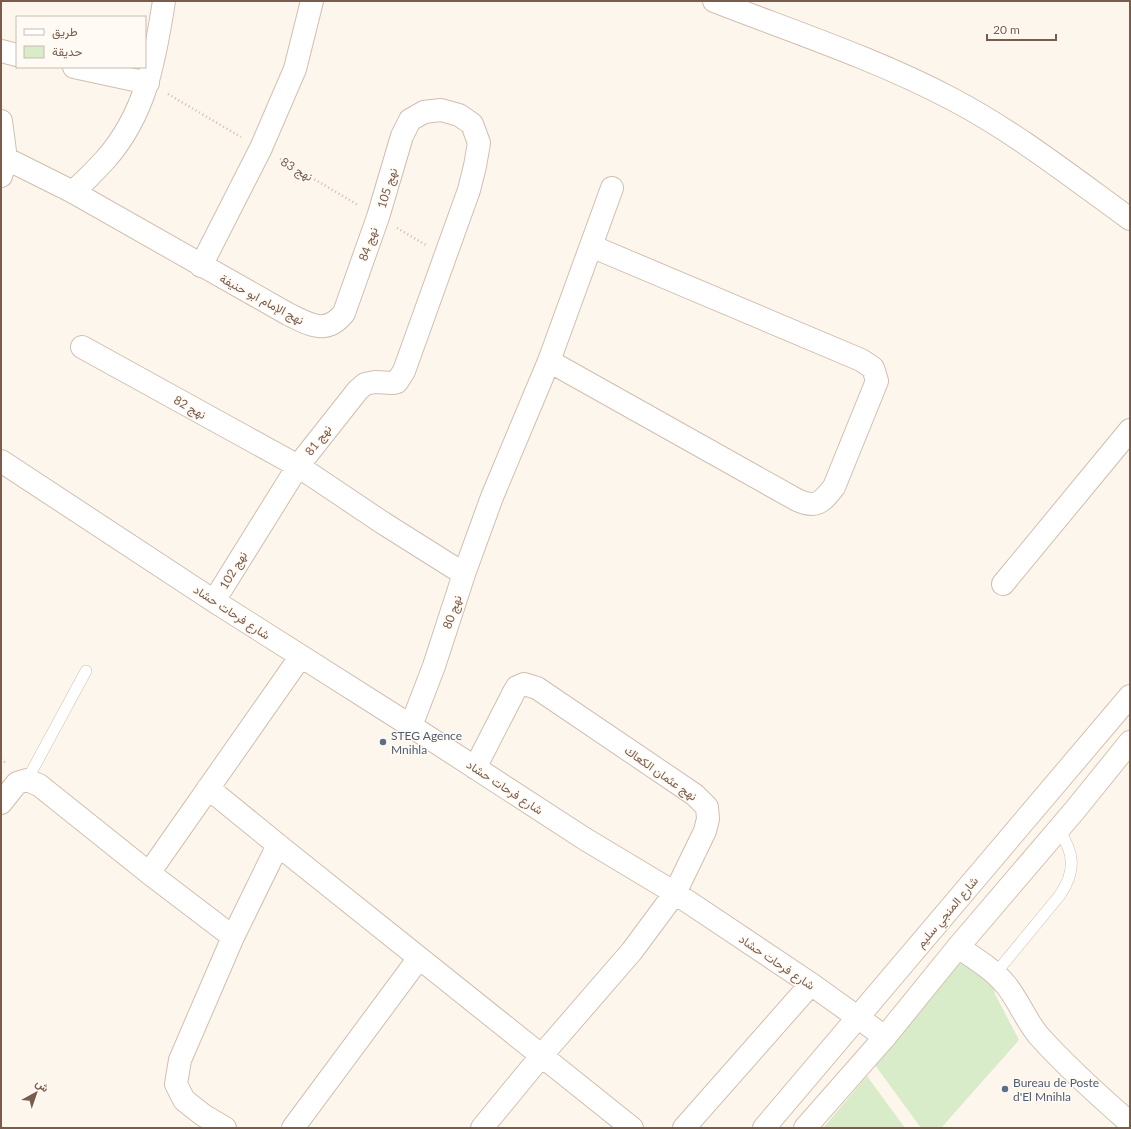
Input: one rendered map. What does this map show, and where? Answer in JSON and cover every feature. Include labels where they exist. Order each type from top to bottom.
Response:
[{"type":"street","points":[[1,120],[3,164],[73,192],[106,159],[125,133],[135,114],[148,83],[156,52],[164,1]]},
{"type":"street","points":[[201,266],[261,148],[295,69],[312,1]]},
{"type":"street","points":[[714,1],[880,65],[952,99],[1008,132],[1130,219]]},
{"type":"street","points":[[1,51],[16,55]]},
{"type":"street","points":[[79,68],[148,83]]},
{"type":"street","name":"نهج 105","points":[[378,217],[402,136],[410,120],[424,112],[441,110],[459,115],[472,124],[479,143],[469,190],[445,256]]},
{"type":"street","name":"نهج 80","points":[[411,726],[434,666],[464,574],[492,497],[549,361],[612,188]]},
{"type":"street","name":"نهج الإمام ابو حنيفة","points":[[73,192],[201,266],[288,314],[310,324],[327,327],[337,322],[344,313]]},
{"type":"street","name":"نهج 84","points":[[344,313],[378,217]]},
{"type":"street","points":[[549,361],[797,500],[806,504],[815,505],[823,500],[834,487],[877,381],[873,368],[861,360],[591,246]]},
{"type":"street","name":"نهج 81","points":[[252,539],[298,466],[358,390],[365,384],[375,382],[397,382],[404,372],[445,256]]},
{"type":"street","name":"نهج 82","points":[[82,347],[298,466],[383,523],[464,574]]},
{"type":"street","points":[[1003,584],[1130,430]]},
{"type":"street","name":"شارع فرحات حشاد","points":[[1,461],[214,601],[585,839],[675,893],[811,984],[885,1037]]},
{"type":"street","name":"نهج 102","points":[[214,601],[252,539]]},
{"type":"street","points":[[149,873],[301,656]]},
{"type":"street","name":"نهج عثمان الكعاك","points":[[475,768],[514,692],[517,687],[524,684],[537,688],[695,795],[707,808],[708,819],[705,831],[675,893],[632,951],[542,1055],[482,1128]]},
{"type":"street","name":"شارع المنجي سليم","points":[[764,1128],[1130,696]]},
{"type":"street","points":[[806,1128],[885,1037],[958,947],[1130,742]]},
{"type":"street","points":[[1,803],[17,783],[27,780],[39,785],[149,873],[232,936]]},
{"type":"street","points":[[208,788],[632,1128]]},
{"type":"street","points":[[225,1128],[203,1115],[184,1100],[176,1084],[180,1060],[232,936],[278,845]]},
{"type":"street","points":[[958,947],[995,974],[1006,985],[1039,1036],[1064,1062],[1130,1123]]},
{"type":"street","points":[[293,1128],[419,958]]},
{"type":"street","points":[[684,1128],[811,984]]},
{"type":"lane","points":[[27,780],[86,671]]},
{"type":"lane","points":[[995,974],[1060,895],[1071,874],[1072,862],[1070,850],[1058,829]]},
{"type":"path","name":"نهج 83","points":[[148,83],[445,256]]},
{"type":"green space","points":[[975,944],[993,959],[992,977],[995,994],[1019,1040],[941,1128],[921,1128],[875,1065]]},
{"type":"green space","points":[[867,1076],[905,1128],[823,1128]]},
{"type":"place","name":"STEG Agence Mnihla","points":[[383,742]]},
{"type":"place","name":"Bureau de Poste d'El Mnihla","points":[[1005,1089]]}]
